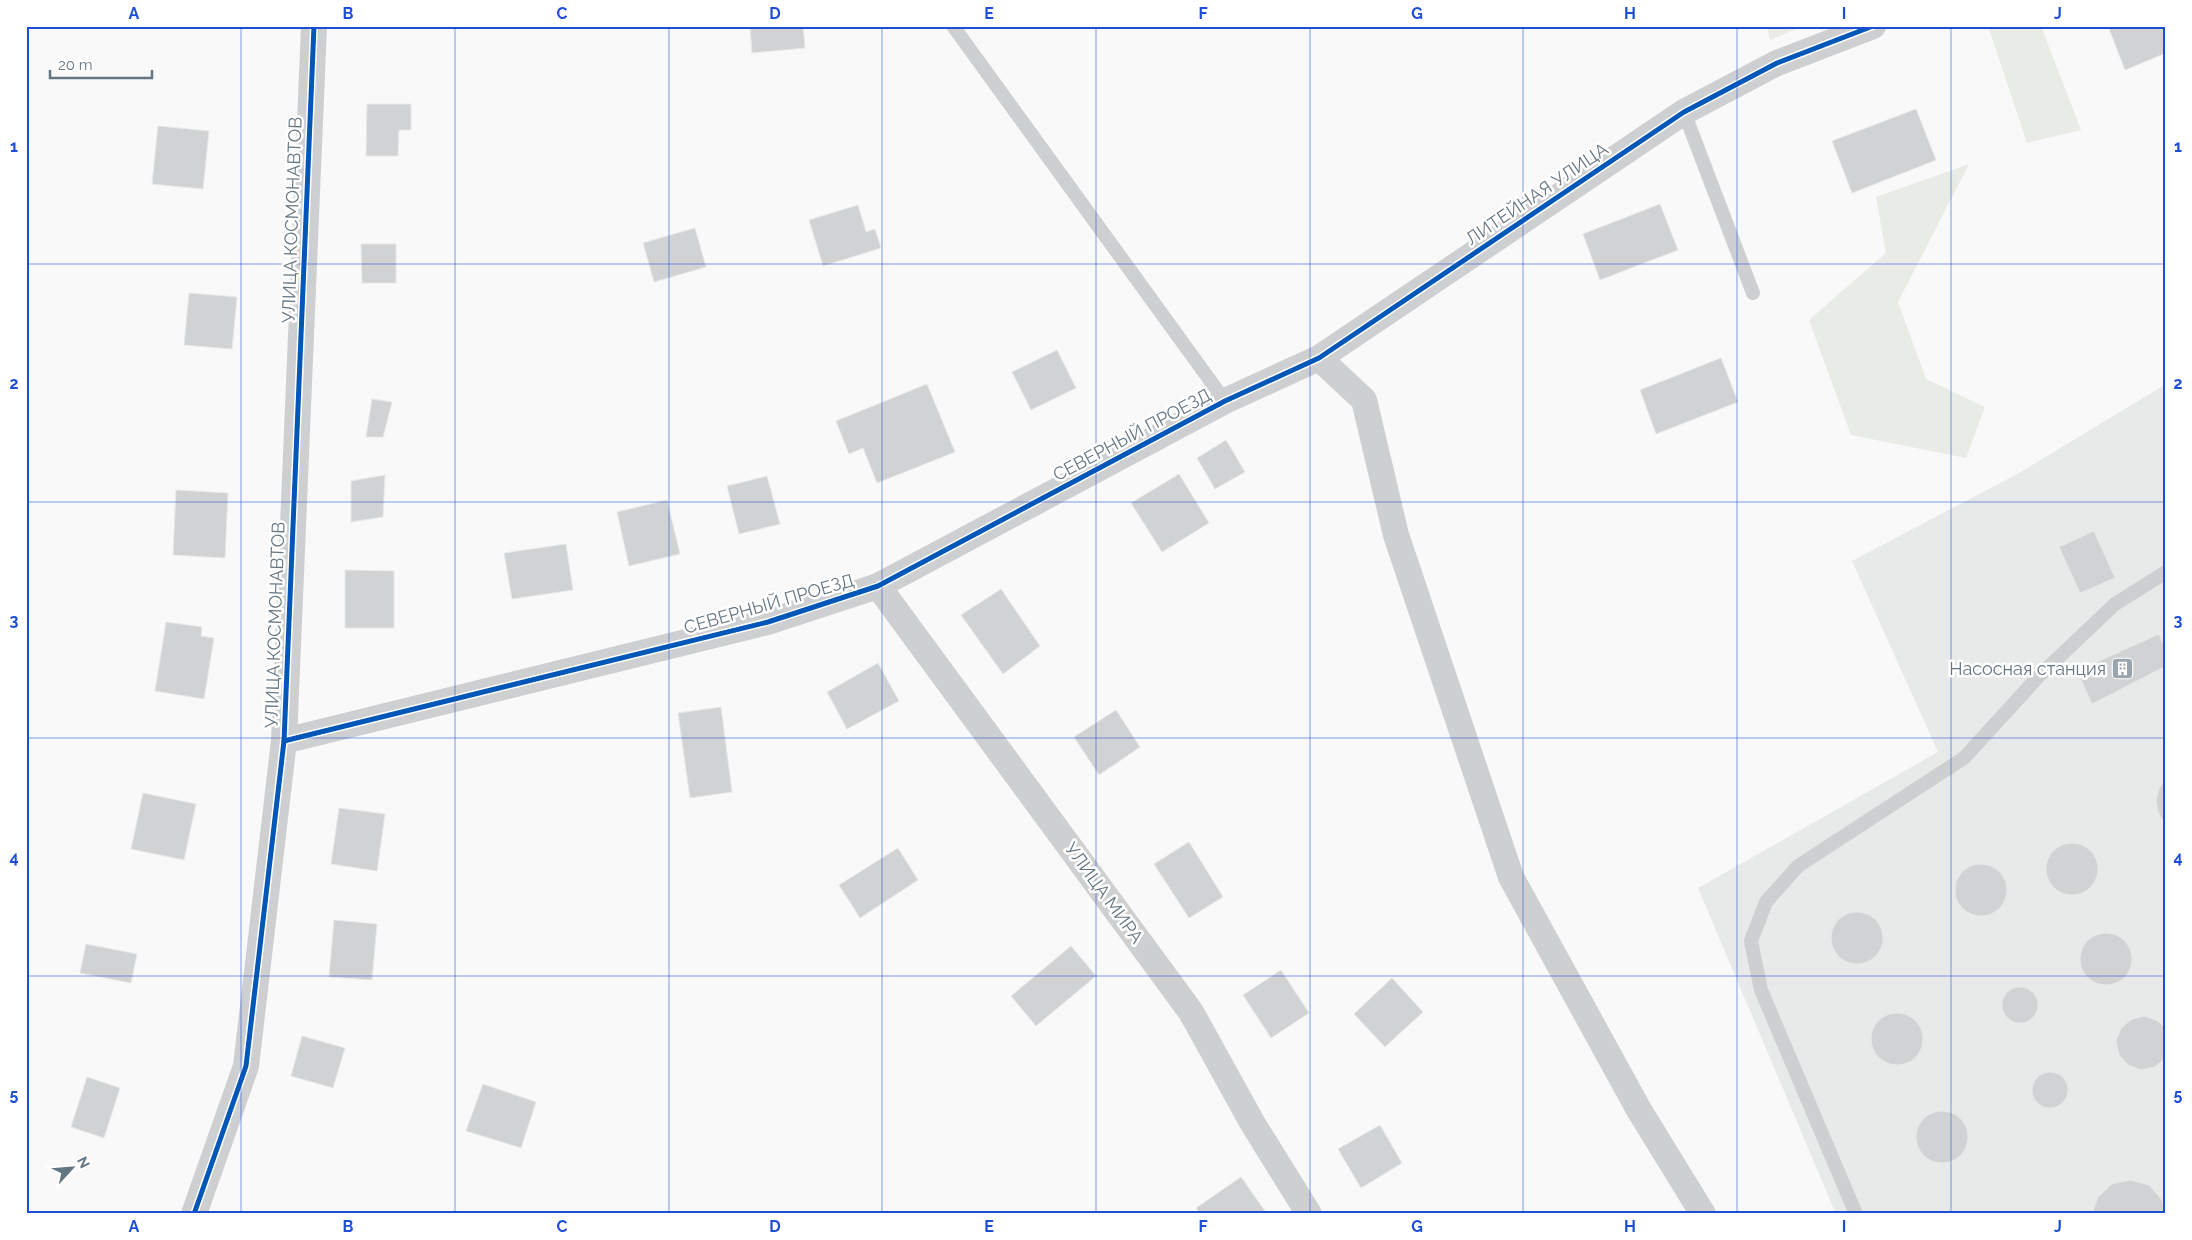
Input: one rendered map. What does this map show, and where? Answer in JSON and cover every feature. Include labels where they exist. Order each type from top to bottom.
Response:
[{"type":"street","name":"УЛИЦА КОСМОНАВТОВ","points":[[194,1214],[246,1066],[284,741],[314,26]]},
{"type":"street","name":"ЛИТЕЙНАЯ УЛИЦА","points":[[1225,401],[1319,358],[1684,112],[1777,63],[1873,26]]},
{"type":"street","points":[[1319,358],[1364,400],[1396,535],[1511,877],[1639,1110],[1703,1214]]},
{"type":"street","name":"СЕВЕРНЫЙ ПРОЕЗД","points":[[284,741],[768,622],[878,586],[1225,401]]},
{"type":"street","name":"УЛИЦА МИРА","points":[[878,586],[1191,1012],[1253,1124],[1309,1214]]},
{"type":"lane","points":[[953,26],[1225,401]]},
{"type":"lane","points":[[1684,112],[1753,293]]},
{"type":"lane","points":[[1856,1214],[1761,990],[1751,941],[1766,902],[1798,866],[1964,758],[2038,677],[2115,604],[2166,572]]},
{"type":"shaded area","points":[[1767,26],[1803,26],[1770,40]]},
{"type":"shaded area","points":[[1988,26],[2041,26],[2081,130],[2027,143]]},
{"type":"shaded area","points":[[1969,164],[1898,302],[1926,379],[1985,407],[1966,458],[1851,435],[1809,320],[1886,253],[1876,197]]},
{"type":"shaded area","points":[[2166,384],[2166,1214],[1836,1214],[1698,888],[1938,752],[1852,561],[2019,473]]},
{"type":"building","points":[[750,26],[803,26],[805,48],[752,53]]},
{"type":"building","points":[[2108,26],[2166,26],[2166,53],[2125,70]]},
{"type":"building","points":[[367,104],[411,104],[411,130],[399,130],[398,156],[366,156]]},
{"type":"building","points":[[1916,109],[1936,160],[1852,193],[1832,141]]},
{"type":"building","points":[[158,126],[209,131],[203,189],[152,184]]},
{"type":"building","points":[[1660,204],[1678,250],[1600,280],[1583,234]]},
{"type":"building","points":[[858,205],[866,232],[875,229],[881,248],[823,266],[809,220]]},
{"type":"building","points":[[695,228],[706,267],[654,282],[643,243]]},
{"type":"building","points":[[361,244],[396,244],[396,283],[362,283]]},
{"type":"building","points":[[189,293],[237,297],[232,349],[184,345]]},
{"type":"building","points":[[1057,350],[1076,388],[1031,410],[1012,372]]},
{"type":"building","points":[[1721,358],[1738,402],[1656,434],[1640,390]]},
{"type":"building","points":[[927,384],[955,452],[877,483],[863,448],[849,454],[836,421]]},
{"type":"building","points":[[372,399],[392,402],[383,437],[366,437]]},
{"type":"building","points":[[1226,440],[1245,472],[1215,489],[1197,458]]},
{"type":"building","points":[[1179,474],[1209,523],[1162,552],[1131,503]]},
{"type":"building","points":[[385,475],[383,517],[351,522],[351,481]]},
{"type":"building","points":[[767,476],[780,524],[739,534],[727,486]]},
{"type":"building","points":[[176,490],[228,493],[225,558],[173,555]]},
{"type":"building","points":[[667,500],[680,554],[629,566],[617,512]]},
{"type":"building","points":[[2094,531],[2115,578],[2080,593],[2059,547]]},
{"type":"building","points":[[566,544],[573,590],[512,599],[504,553]]},
{"type":"building","points":[[345,570],[394,571],[394,628],[345,628]]},
{"type":"building","points":[[1001,589],[1040,646],[1003,674],[961,615]]},
{"type":"building","points":[[166,622],[202,627],[201,636],[214,638],[204,699],[155,691]]},
{"type":"building","name":"Насосная станция","points":[[2159,634],[2166,651],[2166,666],[2092,704],[2077,671]]},
{"type":"building","points":[[878,663],[899,701],[847,729],[827,692]]},
{"type":"building","points":[[721,707],[732,792],[690,798],[678,713]]},
{"type":"building","points":[[1116,710],[1140,747],[1099,775],[1074,737]]},
{"type":"building","points":[[2166,777],[2166,827],[2158,812],[2156,800],[2159,789]]},
{"type":"building","points":[[143,793],[196,804],[184,860],[131,849]]},
{"type":"building","points":[[339,808],[385,814],[377,871],[331,864]]},
{"type":"building","points":[[1189,842],[1223,897],[1189,918],[1154,864]]},
{"type":"building","points":[[2067,843],[2077,843],[2091,850],[2098,864],[2098,874],[2091,888],[2077,895],[2067,895],[2057,891],[2050,884],[2046,874],[2046,864],[2050,854],[2057,847]]},
{"type":"building","points":[[898,848],[918,880],[860,918],[839,885]]},
{"type":"building","points":[[1976,864],[1986,864],[2000,871],[2007,885],[2007,895],[2000,909],[1986,916],[1976,916],[1966,912],[1959,905],[1955,895],[1955,885],[1959,875],[1966,868]]},
{"type":"building","points":[[1852,912],[1862,912],[1876,919],[1883,933],[1883,943],[1876,957],[1862,964],[1852,964],[1842,960],[1835,953],[1831,943],[1831,933],[1835,923],[1842,916]]},
{"type":"building","points":[[334,920],[377,924],[372,980],[329,977]]},
{"type":"building","points":[[2101,933],[2111,933],[2125,940],[2132,954],[2132,964],[2125,978],[2111,985],[2101,985],[2091,981],[2084,974],[2080,964],[2080,954],[2084,944],[2091,937]]},
{"type":"building","points":[[86,944],[137,954],[131,983],[80,973]]},
{"type":"building","points":[[1071,946],[1096,976],[1036,1026],[1011,996]]},
{"type":"building","points":[[1281,970],[1309,1013],[1271,1038],[1243,995]]},
{"type":"building","points":[[1392,978],[1423,1012],[1385,1047],[1354,1014]]},
{"type":"building","points":[[2020,987],[2027,988],[2033,992],[2037,998],[2037,1012],[2033,1018],[2027,1022],[2020,1023],[2013,1022],[2007,1018],[2003,1012],[2002,1005],[2003,998],[2007,992],[2013,988]]},
{"type":"building","points":[[1892,1013],[1902,1013],[1916,1020],[1923,1034],[1923,1044],[1916,1058],[1902,1065],[1892,1065],[1882,1061],[1875,1054],[1871,1044],[1871,1034],[1875,1024],[1882,1017]]},
{"type":"building","points":[[2145,1016],[2158,1021],[2166,1029],[2166,1057],[2155,1067],[2141,1070],[2128,1065],[2119,1055],[2116,1041],[2121,1028],[2132,1019]]},
{"type":"building","points":[[302,1036],[345,1048],[333,1088],[291,1076]]},
{"type":"building","points":[[2050,1072],[2057,1073],[2063,1077],[2067,1083],[2067,1097],[2063,1103],[2057,1107],[2050,1108],[2043,1107],[2037,1103],[2033,1097],[2032,1090],[2033,1083],[2037,1077],[2043,1073]]},
{"type":"building","points":[[87,1077],[120,1088],[104,1138],[71,1127]]},
{"type":"building","points":[[483,1084],[536,1102],[521,1148],[466,1131]]},
{"type":"building","points":[[1937,1111],[1947,1111],[1961,1118],[1968,1132],[1968,1142],[1961,1156],[1947,1163],[1937,1163],[1927,1159],[1920,1152],[1916,1142],[1916,1132],[1920,1122],[1927,1115]]},
{"type":"building","points":[[1380,1125],[1402,1163],[1361,1188],[1338,1149]]},
{"type":"building","points":[[1241,1177],[1267,1214],[1200,1214],[1196,1208]]},
{"type":"building","points":[[2130,1180],[2149,1185],[2162,1200],[2165,1214],[2092,1214],[2098,1197],[2112,1184]]},
{"type":"cycle path","points":[[194,1214],[246,1066],[284,741],[314,26]]},
{"type":"cycle path","points":[[284,741],[768,622],[878,586],[1225,401],[1319,358],[1684,112],[1777,63],[1873,26]]},
{"type":"place","name":"Насосная станция","points":[[2122,669]]}]
